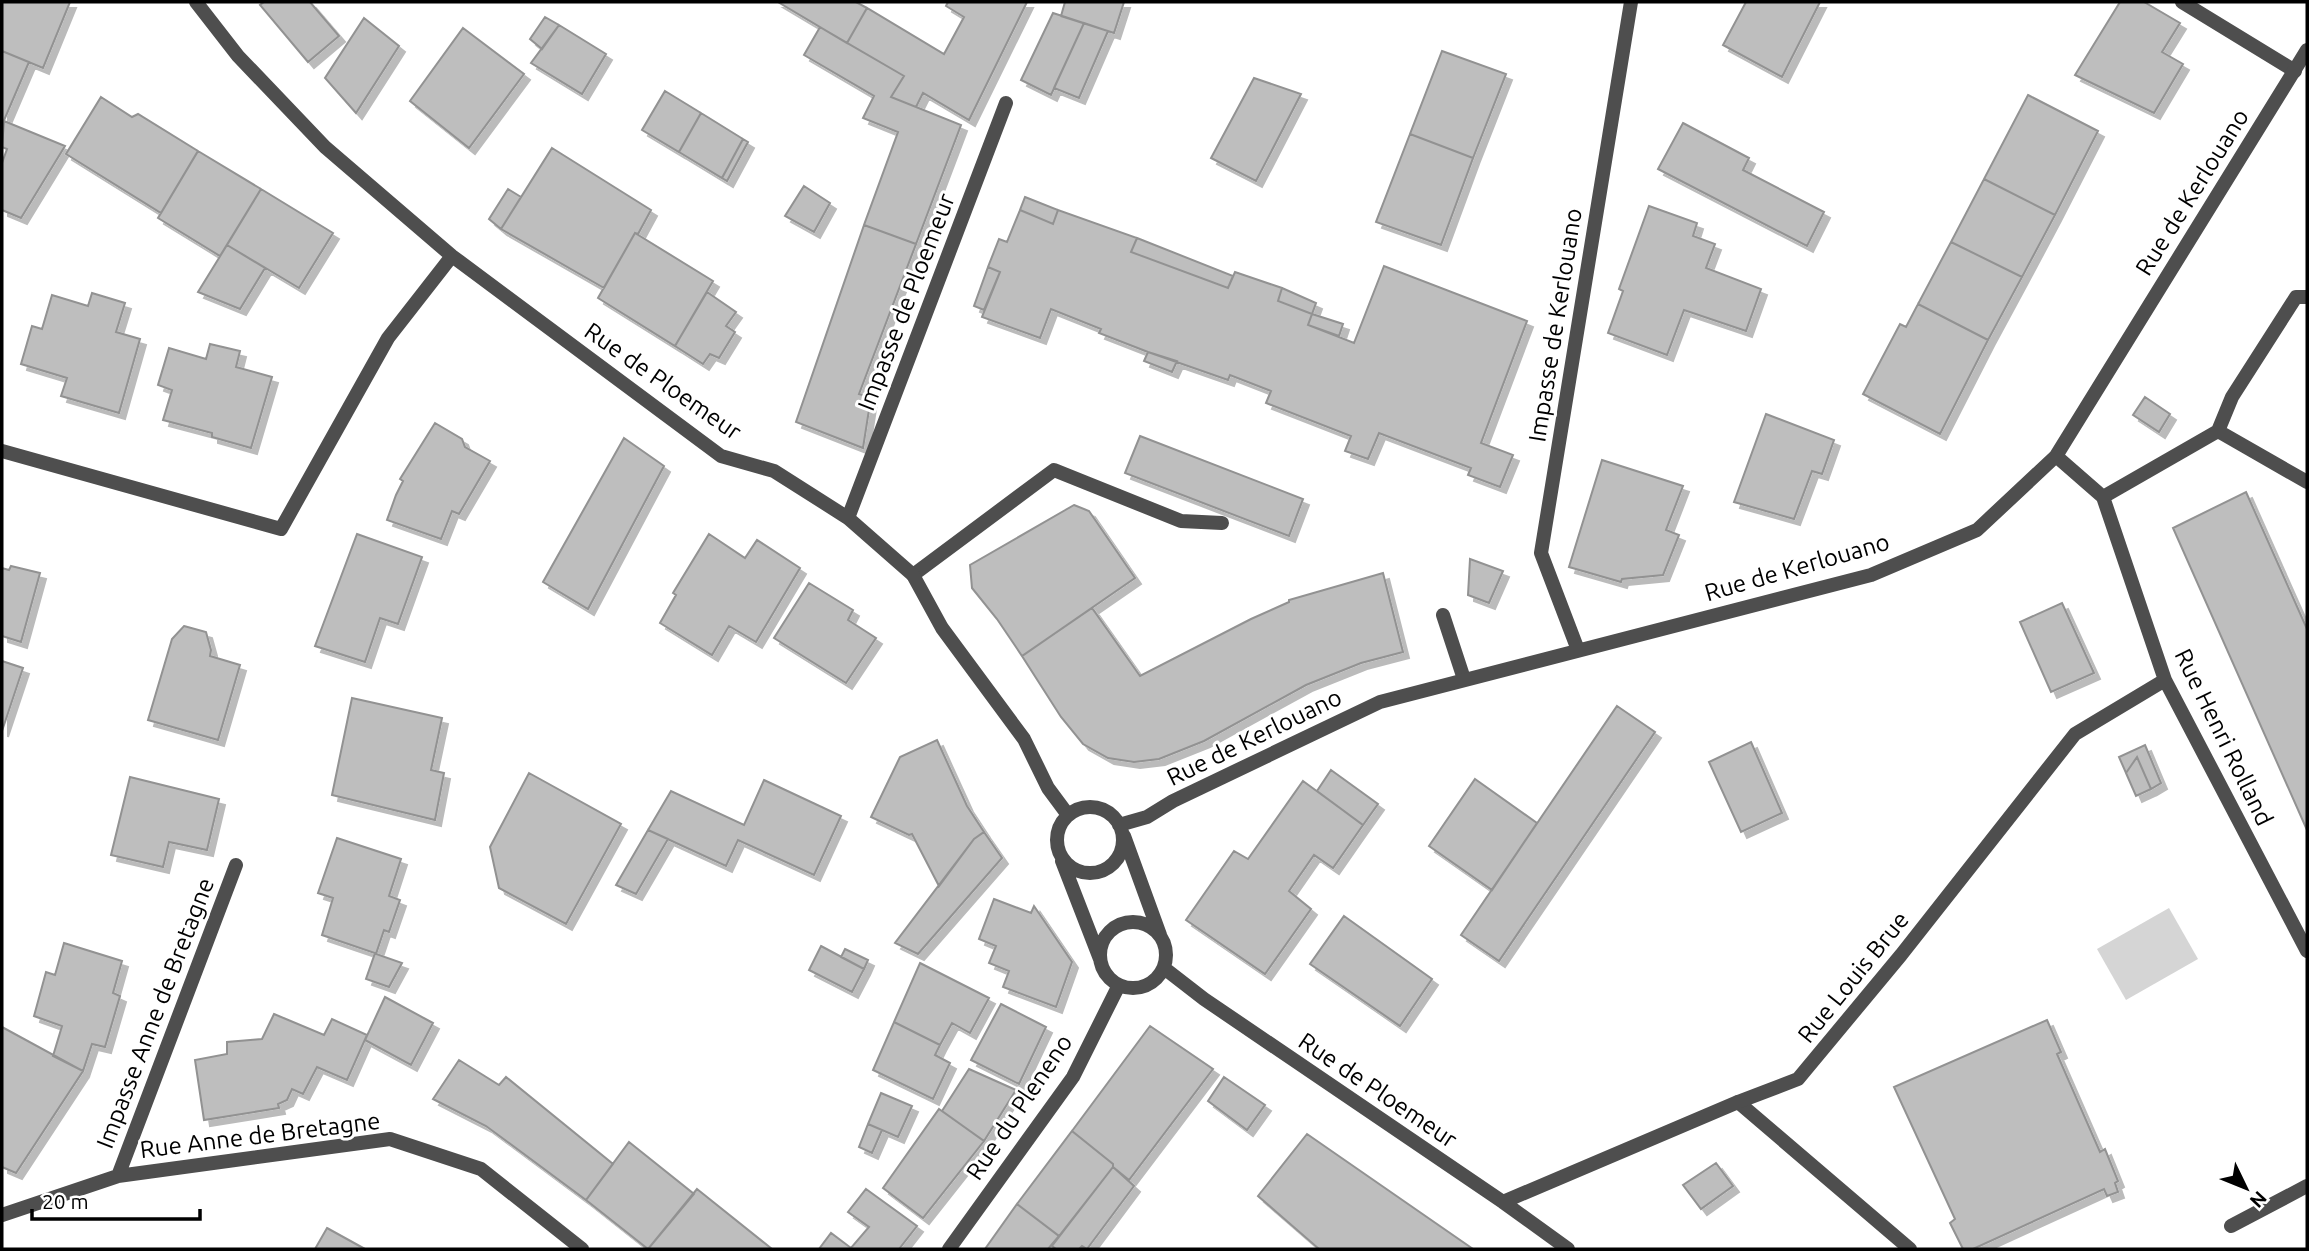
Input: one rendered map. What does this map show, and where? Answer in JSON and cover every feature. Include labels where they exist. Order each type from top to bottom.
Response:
[{"type":"street","name":"Rue de Ploemeur","points":[[196,2],[238,56],[325,147],[452,256],[721,456],[774,471],[848,518],[913,575],[942,628],[1024,739],[1048,788],[1068,815]]},
{"type":"street","name":"Impasse de Kerlouano","points":[[1578,650],[1541,553],[1632,2]]},
{"type":"street","points":[[2182,2],[2295,71]]},
{"type":"street","name":"Rue de Kerlouano","points":[[1121,829],[1173,801],[1380,702],[1871,575],[1977,530],[2056,456],[2307,50]]},
{"type":"street","name":"Impasse de Ploemeur","points":[[848,518],[1006,103]]},
{"type":"street","points":[[2,451],[281,529],[388,338],[452,256]]},
{"type":"street","points":[[2056,456],[2103,497],[2218,431],[2232,397],[2296,297],[2307,297]]},
{"type":"street","points":[[2218,431],[2307,482]]},
{"type":"street","points":[[913,575],[1054,471],[1181,521],[1222,523]]},
{"type":"street","name":"Rue Henri Rolland","points":[[2103,497],[2165,680],[2307,951]]},
{"type":"street","points":[[1443,615],[1464,679]]},
{"type":"street","name":"Rue Louis Brue","points":[[1503,1202],[1798,1079],[1901,955],[2075,734],[2165,680]]},
{"type":"street","points":[[1088,807],[1109,813],[1121,829],[1167,957],[1164,968],[1150,985],[1130,989],[1119,985],[1104,971],[1060,856],[1057,835],[1068,815],[1077,809],[1088,807]]},
{"type":"street","points":[[1060,856],[1076,871],[1102,871],[1115,863],[1123,843],[1121,829]]},
{"type":"street","name":"Impasse Anne de Bretagne","points":[[118,1176],[236,865]]},
{"type":"street","points":[[1100,960],[1100,949],[1105,939],[1112,930],[1121,925],[1132,922],[1143,924],[1153,928],[1161,936]]},
{"type":"street","name":"Rue de Ploemeur","points":[[1164,968],[1204,999],[1568,1249]]},
{"type":"street","name":"Rue du Pleneno","points":[[949,1249],[1073,1077],[1119,985]]},
{"type":"street","points":[[1738,1102],[1910,1249]]},
{"type":"street","name":"Rue Anne de Bretagne","points":[[2,1215],[118,1176],[390,1139],[481,1169],[582,1249]]},
{"type":"street","points":[[2231,1226],[2307,1186]]},
{"type":"shaded area","points":[[2169,908],[2198,959],[2126,1000],[2097,949]]},
{"type":"building","points":[[2,2],[70,2],[43,68],[2,51]]},
{"type":"building","points":[[264,2],[310,2],[339,36],[308,62],[260,5]]},
{"type":"building","points":[[778,2],[856,2],[867,8],[847,43]]},
{"type":"building","points":[[948,2],[1027,2],[969,120],[923,93],[916,107],[891,97],[904,76],[847,43],[867,8],[944,54],[964,17],[946,6]]},
{"type":"building","points":[[1065,2],[1124,2],[1114,33],[1061,16]]},
{"type":"building","points":[[1746,2],[1820,2],[1782,77],[1723,45]]},
{"type":"building","points":[[2120,2],[2144,2],[2180,23],[2162,52],[2183,64],[2154,113],[2075,75]]},
{"type":"building","points":[[1053,13],[1084,23],[1051,95],[1021,80]]},
{"type":"building","points":[[545,17],[559,25],[542,49],[530,39]]},
{"type":"building","points":[[364,18],[399,46],[356,113],[325,78]]},
{"type":"building","points":[[1084,23],[1108,31],[1079,98],[1054,88]]},
{"type":"building","points":[[559,25],[606,54],[582,94],[531,63]]},
{"type":"building","points":[[820,27],[904,76],[891,97],[961,125],[916,244],[864,225],[898,132],[863,118],[874,96],[804,55]]},
{"type":"building","points":[[463,28],[524,74],[469,148],[410,101]]},
{"type":"building","points":[[2,51],[29,62],[2,125]]},
{"type":"building","points":[[1442,51],[1506,74],[1473,158],[1410,134]]},
{"type":"building","points":[[1254,78],[1301,94],[1256,181],[1211,158]]},
{"type":"building","points":[[665,91],[701,113],[679,152],[642,130]]},
{"type":"building","points":[[2028,95],[2098,131],[2055,215],[1984,179]]},
{"type":"building","points":[[101,97],[132,117],[138,114],[198,151],[161,213],[66,154]]},
{"type":"building","points":[[701,113],[743,139],[722,178],[679,152]]},
{"type":"building","points":[[4,121],[65,146],[21,218],[2,210],[2,163],[7,149],[2,147]]},
{"type":"building","points":[[1683,123],[1749,158],[1743,170],[1824,212],[1807,246],[1658,169]]},
{"type":"building","points":[[1410,134],[1473,158],[1441,245],[1376,222]]},
{"type":"building","points":[[743,139],[748,142],[727,181],[722,178]]},
{"type":"building","points":[[552,148],[651,210],[604,288],[501,229]]},
{"type":"building","points":[[198,151],[261,189],[220,256],[158,218]]},
{"type":"building","points":[[1984,179],[2055,215],[2022,277],[1951,242]]},
{"type":"building","points":[[804,186],[830,203],[814,232],[785,216]]},
{"type":"building","points":[[261,189],[333,233],[299,288],[227,245]]},
{"type":"building","points":[[508,189],[521,197],[501,229],[489,219]]},
{"type":"building","points":[[1025,197],[1058,210],[1053,224],[1020,210]]},
{"type":"building","points":[[1649,206],[1697,223],[1693,236],[1715,244],[1706,268],[1761,289],[1746,331],[1684,310],[1667,355],[1608,333],[1623,291],[1619,289]]},
{"type":"building","points":[[1020,210],[1053,224],[1058,210],[1137,238],[1131,252],[1228,288],[1235,272],[1282,288],[1278,301],[1312,314],[1308,325],[1354,343],[1384,266],[1527,321],[1481,443],[1513,455],[1500,487],[1468,475],[1471,468],[1379,433],[1368,459],[1345,451],[1351,436],[1266,403],[1271,391],[1230,375],[1228,380],[1148,352],[1099,333],[1101,329],[1051,309],[1040,338],[982,317],[1000,272],[988,267],[999,239],[1007,242]]},
{"type":"building","points":[[864,225],[916,244],[859,394],[871,397],[863,448],[796,422]]},
{"type":"building","points":[[635,233],[713,281],[675,346],[598,298]]},
{"type":"building","points":[[1137,238],[1233,276],[1228,288],[1131,252]]},
{"type":"building","points":[[1951,242],[2022,277],[1988,340],[1918,304]]},
{"type":"building","points":[[227,245],[265,268],[240,309],[198,292]]},
{"type":"building","points":[[988,267],[1000,272],[984,310],[974,306]]},
{"type":"building","points":[[1282,288],[1316,303],[1312,314],[1278,301]]},
{"type":"building","points":[[707,292],[736,312],[726,326],[735,332],[719,358],[710,354],[703,364],[675,346]]},
{"type":"building","points":[[92,293],[125,303],[116,332],[140,339],[119,413],[61,396],[67,378],[21,364],[32,326],[42,329],[52,295],[88,306]]},
{"type":"building","points":[[1918,304],[1988,340],[1940,434],[1863,394],[1900,324],[1906,327]]},
{"type":"building","points":[[1312,314],[1343,324],[1339,336],[1308,325]]},
{"type":"building","points":[[210,344],[240,351],[236,367],[272,377],[251,448],[212,437],[212,433],[163,420],[172,390],[158,385],[169,348],[206,359]]},
{"type":"building","points":[[1148,352],[1177,361],[1172,372],[1144,361]]},
{"type":"building","points":[[2145,397],[2170,414],[2159,432],[2133,415]]},
{"type":"building","points":[[1766,414],[1834,440],[1822,474],[1812,471],[1794,519],[1734,502]]},
{"type":"building","points":[[435,423],[462,439],[465,447],[490,461],[459,514],[452,511],[441,539],[387,520],[403,481],[400,479]]},
{"type":"building","points":[[1140,436],[1303,499],[1289,536],[1125,473]]},
{"type":"building","points":[[624,438],[664,466],[588,609],[543,582]]},
{"type":"building","points":[[1602,460],[1683,486],[1666,530],[1679,535],[1663,575],[1622,579],[1621,582],[1569,567]]},
{"type":"building","points":[[2246,492],[2307,629],[2307,830],[2173,528]]},
{"type":"building","points":[[1074,505],[1089,511],[1135,578],[1022,656],[972,588],[970,565]]},
{"type":"building","points":[[357,534],[422,557],[398,624],[380,618],[365,662],[315,646]]},
{"type":"building","points":[[709,534],[745,558],[757,540],[800,568],[756,642],[729,626],[712,655],[660,623],[676,595],[673,593]]},
{"type":"building","points":[[1470,559],[1503,571],[1489,603],[1468,595]]},
{"type":"building","points":[[11,566],[40,573],[21,642],[2,636],[2,568],[9,570]]},
{"type":"building","points":[[1383,573],[1403,652],[1361,663],[1306,685],[1204,741],[1159,759],[1134,762],[1108,758],[1083,744],[1061,717],[1022,656],[1092,608],[1140,676],[1289,600]]},
{"type":"building","points":[[809,583],[853,610],[848,620],[876,638],[846,683],[774,638]]},
{"type":"building","points":[[2062,603],[2094,673],[2051,692],[2020,622]]},
{"type":"building","points":[[184,626],[206,632],[210,656],[240,665],[218,740],[148,720],[172,639]]},
{"type":"building","points":[[2,661],[23,668],[2,731]]},
{"type":"building","points":[[352,698],[442,718],[431,770],[444,773],[435,820],[332,795]]},
{"type":"building","points":[[1617,706],[1655,732],[1499,961],[1461,935]]},
{"type":"building","points":[[937,740],[967,806],[984,832],[974,839],[939,886],[912,834],[871,817],[900,757]]},
{"type":"building","points":[[1751,742],[1782,813],[1741,832],[1709,762]]},
{"type":"building","points":[[2145,745],[2161,783],[2151,789],[2137,757],[2126,773],[2119,757]]},
{"type":"building","points":[[2137,757],[2151,789],[2136,796],[2126,773]]},
{"type":"building","points":[[1331,770],[1378,804],[1363,825],[1317,791]]},
{"type":"building","points":[[529,773],[621,824],[566,924],[499,888],[490,847]]},
{"type":"building","points":[[130,777],[219,799],[207,850],[169,842],[163,867],[111,855]]},
{"type":"building","points":[[1475,779],[1537,823],[1492,890],[1429,846]]},
{"type":"building","points":[[764,780],[841,816],[814,875],[738,840],[726,866],[648,830],[671,791],[744,825]]},
{"type":"building","points":[[1303,781],[1363,825],[1333,868],[1314,855],[1289,891],[1311,909],[1265,974],[1186,920],[1234,851],[1248,859]]},
{"type":"building","points":[[648,830],[668,839],[636,894],[616,885]]},
{"type":"building","points":[[984,832],[1002,858],[918,954],[895,943],[974,839]]},
{"type":"building","points":[[337,838],[401,859],[389,896],[400,900],[389,932],[384,930],[376,954],[402,963],[389,987],[366,979],[375,953],[322,935],[333,898],[318,893]]},
{"type":"building","points":[[994,899],[1031,913],[1034,906],[1072,962],[1056,1007],[1003,987],[1009,971],[989,963],[996,946],[979,939]]},
{"type":"building","points":[[1344,916],[1432,979],[1400,1026],[1310,964]]},
{"type":"building","points":[[64,943],[122,961],[113,993],[120,996],[105,1047],[92,1044],[83,1071],[53,1056],[62,1026],[34,1016],[46,972],[55,975]]},
{"type":"building","points":[[821,946],[864,969],[852,992],[809,970]]},
{"type":"building","points":[[845,949],[868,960],[864,969],[841,957]]},
{"type":"building","points":[[920,963],[989,998],[970,1033],[952,1023],[940,1045],[894,1022]]},
{"type":"building","points":[[385,997],[433,1023],[411,1065],[365,1040]]},
{"type":"building","points":[[1001,1004],[1046,1027],[1019,1084],[971,1060]]},
{"type":"building","points":[[274,1014],[324,1035],[332,1019],[367,1035],[347,1080],[317,1067],[303,1094],[292,1089],[287,1100],[278,1104],[279,1108],[204,1120],[195,1060],[227,1054],[227,1042],[262,1039]]},
{"type":"building","points":[[2047,1020],[2061,1052],[2057,1054],[2100,1152],[2105,1149],[2118,1181],[2115,1183],[2118,1192],[2107,1196],[2104,1189],[1973,1249],[1963,1249],[1950,1223],[1955,1219],[1894,1087]]},
{"type":"building","points":[[894,1022],[940,1045],[935,1055],[950,1063],[933,1099],[873,1070]]},
{"type":"building","points":[[1150,1026],[1213,1069],[1129,1180],[1072,1131]]},
{"type":"building","points":[[2,1027],[83,1071],[16,1173],[2,1167]]},
{"type":"building","points":[[459,1060],[499,1085],[506,1077],[613,1164],[586,1200],[486,1126],[433,1099]]},
{"type":"building","points":[[969,1069],[1016,1090],[984,1141],[942,1111]]},
{"type":"building","points":[[1224,1077],[1265,1105],[1247,1130],[1208,1101]]},
{"type":"building","points":[[881,1093],[912,1106],[898,1137],[868,1124]]},
{"type":"building","points":[[939,1109],[984,1141],[923,1218],[883,1188]]},
{"type":"building","points":[[868,1124],[882,1130],[872,1153],[859,1147]]},
{"type":"building","points":[[1072,1131],[1113,1164],[1113,1167],[1059,1236],[1017,1204]]},
{"type":"building","points":[[1307,1134],[1473,1249],[1319,1249],[1258,1196]]},
{"type":"building","points":[[629,1142],[694,1194],[648,1249],[586,1200]]},
{"type":"building","points":[[1716,1163],[1733,1186],[1701,1209],[1683,1185]]},
{"type":"building","points":[[1113,1167],[1134,1186],[1087,1249],[1082,1246],[1079,1249],[1056,1249],[1052,1246]]},
{"type":"building","points":[[697,1189],[772,1249],[648,1249]]},
{"type":"building","points":[[866,1189],[917,1226],[899,1249],[819,1249],[831,1233],[851,1248],[869,1227],[848,1212]]},
{"type":"building","points":[[1017,1204],[1059,1236],[1048,1249],[985,1249]]},
{"type":"building","points":[[327,1228],[365,1249],[315,1249]]}]
